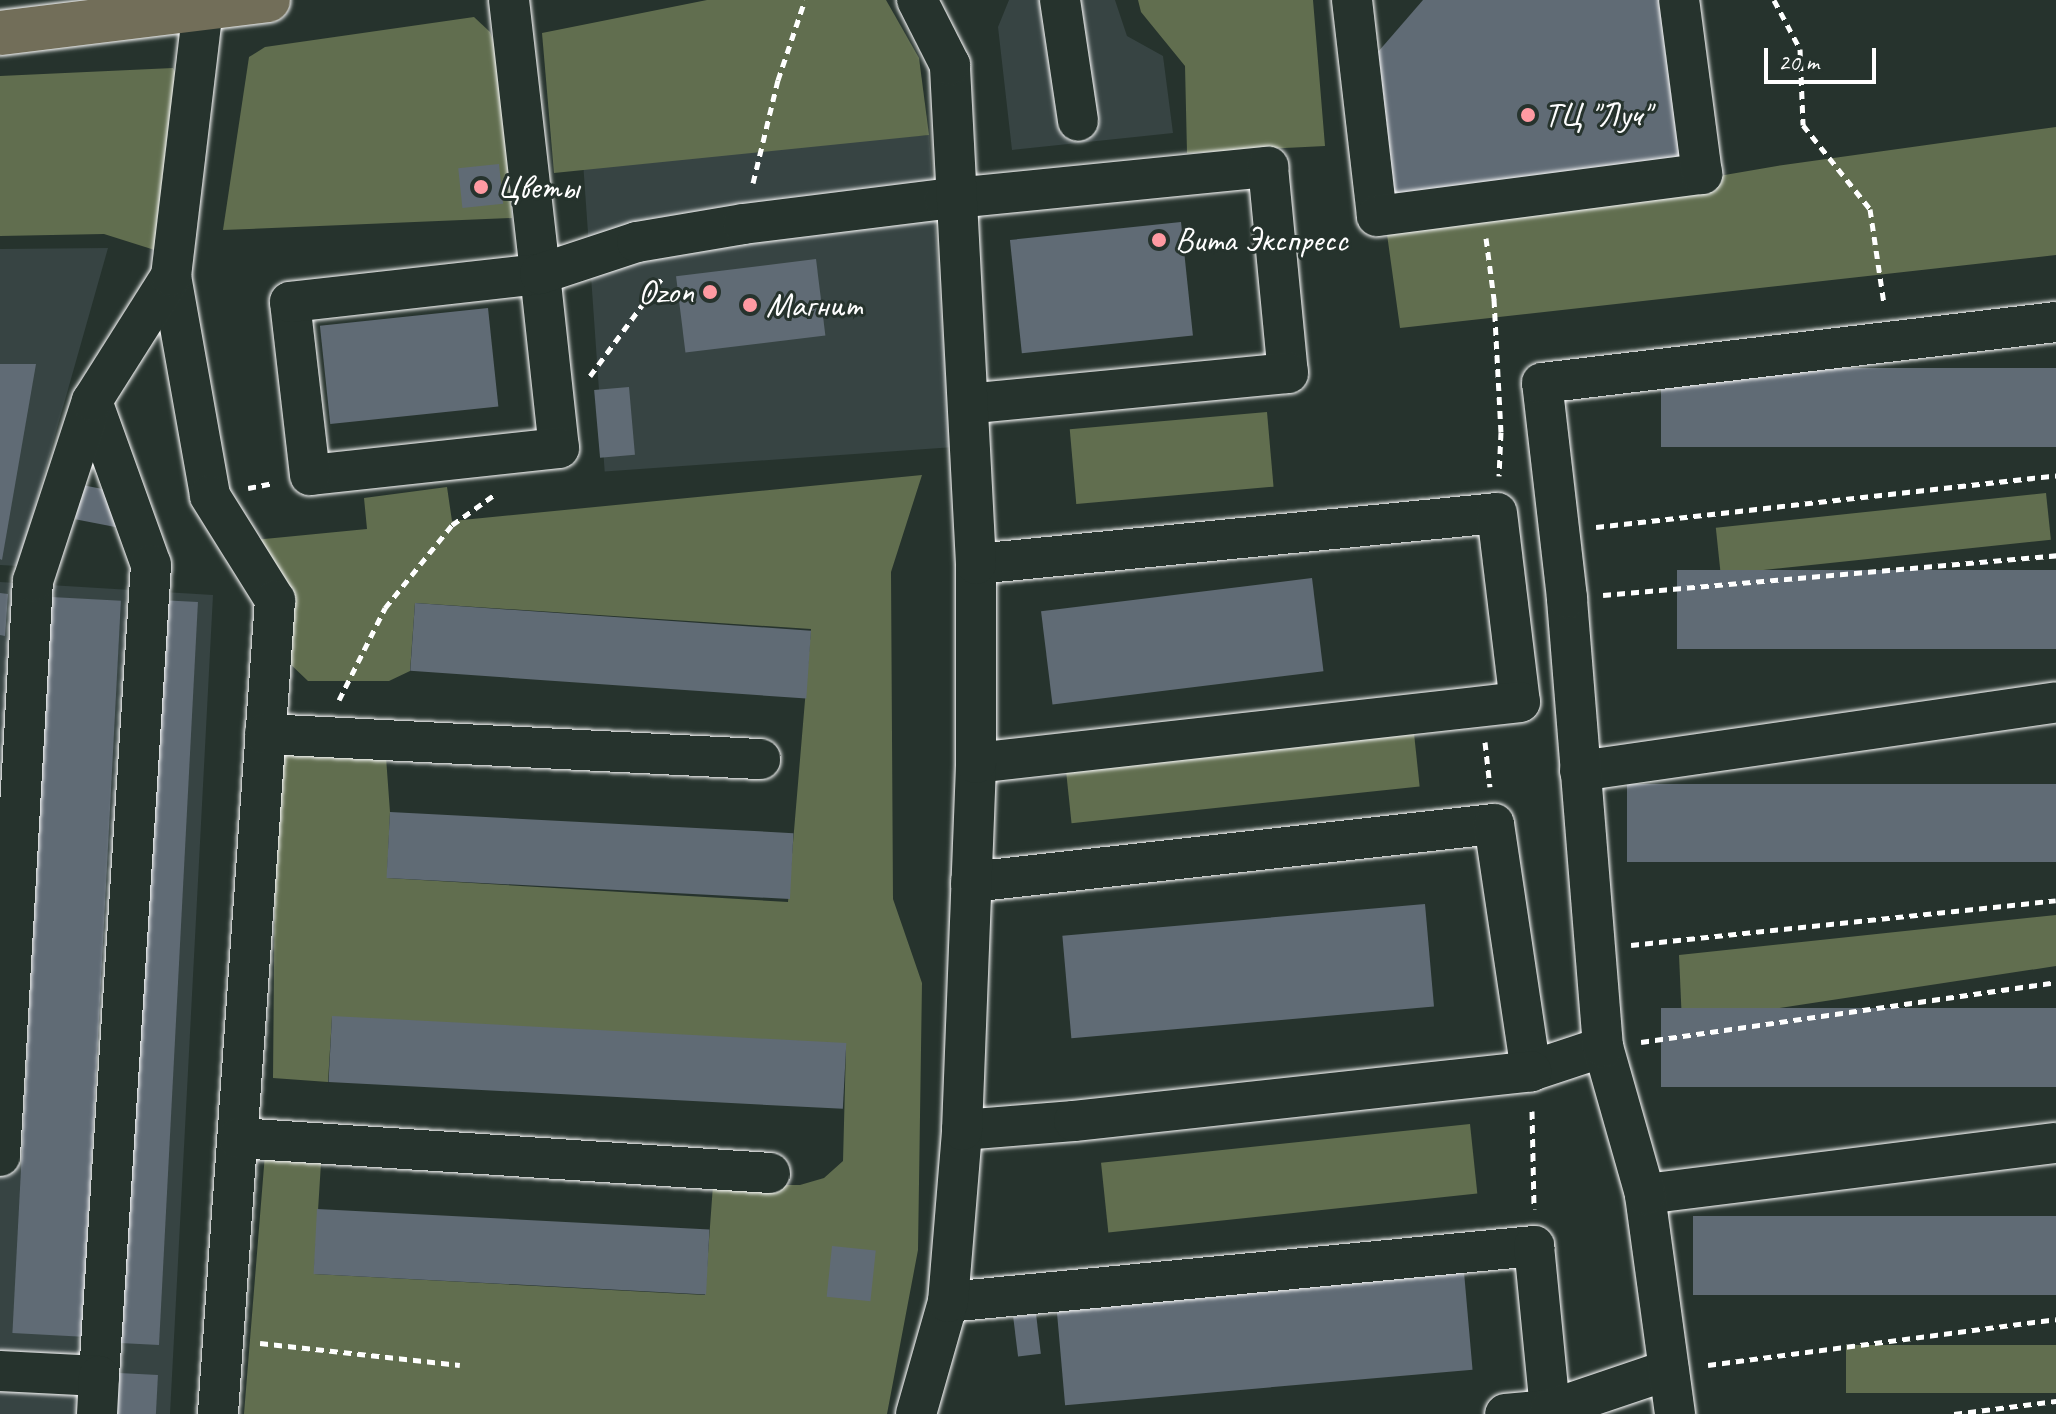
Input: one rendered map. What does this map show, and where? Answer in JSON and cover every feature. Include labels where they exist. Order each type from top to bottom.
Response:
[{"type":"main road","points":[[0,33],[268,0]]},
{"type":"lane","points":[[509,0],[540,274],[559,448],[310,475],[290,302],[540,274],[637,242],[743,224],[957,198],[1268,167],[1288,373],[968,404]]},
{"type":"lane","points":[[916,1414],[948,1302],[962,1130],[976,763],[976,564],[950,65],[917,0]]},
{"type":"lane","points":[[1060,0],[1078,121]]},
{"type":"lane","points":[[1352,0],[1377,216],[1702,174],[1679,0]]},
{"type":"lane","points":[[203,7],[171,276],[210,496],[275,600],[218,1414]]},
{"type":"lane","points":[[0,1156],[14,661],[33,581],[92,401],[171,276]]},
{"type":"lane","points":[[1675,1414],[1645,1194],[1603,1047],[1567,598],[1542,383],[2056,322]]},
{"type":"lane","points":[[0,1371],[98,1395],[151,565],[92,401]]},
{"type":"lane","points":[[976,564],[1497,513],[1520,702],[976,763]]},
{"type":"lane","points":[[1580,771],[2056,702]]},
{"type":"lane","points":[[265,734],[760,759]]},
{"type":"lane","points":[[971,882],[1494,824],[1531,1071]]},
{"type":"lane","points":[[962,1130],[1089,1120],[1531,1071],[1603,1047]]},
{"type":"lane","points":[[238,1138],[770,1173]]},
{"type":"lane","points":[[1645,1194],[2056,1143]]},
{"type":"lane","points":[[948,1302],[1534,1246],[1550,1410]]},
{"type":"lane","points":[[1505,1414],[1550,1410],[1668,1370]]},
{"type":"path","points":[[743,224],[778,80],[805,0]]},
{"type":"path","points":[[1774,0],[1800,49],[1803,125],[1870,209],[1888,342]]},
{"type":"path","points":[[1481,202],[1494,299],[1501,432],[1497,513]]},
{"type":"path","points":[[210,496],[310,475]]},
{"type":"path","points":[[1558,532],[2056,475]]},
{"type":"path","points":[[1567,598],[2056,555]]},
{"type":"path","points":[[1481,706],[1494,824]]},
{"type":"path","points":[[1596,949],[2056,900]]},
{"type":"path","points":[[1603,1047],[2056,982]]},
{"type":"path","points":[[1531,1071],[1534,1246]]},
{"type":"path","points":[[1668,1370],[2056,1319]]},
{"type":"path","points":[[224,1339],[460,1365]]},
{"type":"path","points":[[1954,1414],[2056,1401]]},
{"type":"shaded area","points":[[1009,0],[1115,0],[1127,36],[1163,56],[1173,133],[1012,150],[998,27]]},
{"type":"shaded area","points":[[929,135],[951,447],[605,471],[583,159]]},
{"type":"shaded area","points":[[108,248],[18,566],[0,565],[0,249]]},
{"type":"shaded area","points":[[0,582],[213,595],[170,1414],[0,1414]]},
{"type":"green space","points":[[707,0],[886,0],[919,58],[929,135],[554,173],[542,33]]},
{"type":"green space","points":[[1138,0],[1313,0],[1325,146],[1187,153],[1185,66],[1141,12]]},
{"type":"green space","points":[[474,17],[490,32],[498,54],[512,218],[223,230],[249,57],[265,47]]},
{"type":"green space","points":[[173,68],[185,90],[161,252],[104,234],[0,236],[0,76]]},
{"type":"green space","points":[[2056,127],[2056,255],[1400,328],[1386,227],[1468,219],[1777,166]]},
{"type":"green space","points":[[1267,412],[1274,487],[1076,504],[1070,429]]},
{"type":"green space","points":[[922,475],[891,572],[893,899],[922,983],[918,1250],[887,1414],[244,1414],[265,1154],[321,1163],[314,1274],[705,1295],[713,1185],[800,1185],[824,1178],[843,1161],[846,1047],[332,1017],[328,1082],[273,1078],[276,753],[386,757],[390,812],[387,878],[788,902],[811,629],[415,603],[410,671],[389,681],[308,681],[286,660],[253,540],[367,529],[364,498],[447,487],[452,521]]},
{"type":"green space","points":[[2046,493],[2051,540],[1721,574],[1716,528]]},
{"type":"green space","points":[[1412,714],[1420,787],[1072,823],[1064,751]]},
{"type":"green space","points":[[2056,915],[2056,966],[1682,1023],[1679,955]]},
{"type":"green space","points":[[1470,1124],[1477,1194],[1108,1232],[1101,1163]]},
{"type":"green space","points":[[1846,1345],[2056,1345],[2056,1393],[1846,1393]]},
{"type":"building","name":"ТЦ \"Луч\"","points":[[1423,0],[1664,0],[1685,170],[1387,206],[1371,60]]},
{"type":"building","name":"Цветы","points":[[499,164],[503,204],[462,208],[458,168]]},
{"type":"building","points":[[1181,222],[1193,335],[1022,353],[1010,240]]},
{"type":"building","name":"Магнит","points":[[816,259],[825,335],[685,353],[676,276]]},
{"type":"building","points":[[488,308],[498,406],[330,424],[320,326]]},
{"type":"building","points":[[0,364],[36,364],[2,560],[0,559]]},
{"type":"building","points":[[1661,368],[2056,368],[2056,447],[1661,447]]},
{"type":"building","points":[[629,387],[635,455],[600,458],[594,390]]},
{"type":"building","points":[[82,485],[123,493],[117,527],[75,519]]},
{"type":"building","points":[[1677,570],[2056,570],[2056,649],[1677,649]]},
{"type":"building","points":[[1312,578],[1323,671],[1052,705],[1041,611]]},
{"type":"building","points":[[0,593],[8,594],[5,636],[0,635]]},
{"type":"building","points":[[51,597],[121,601],[82,1337],[12,1333]]},
{"type":"building","points":[[159,600],[198,602],[159,1345],[120,1343]]},
{"type":"building","points":[[415,603],[811,631],[806,699],[410,671]]},
{"type":"building","points":[[1627,784],[2056,784],[2056,862],[1627,862]]},
{"type":"building","points":[[390,812],[793,833],[790,899],[387,878]]},
{"type":"building","points":[[1425,904],[1434,1007],[1071,1038],[1062,936]]},
{"type":"building","points":[[1661,1008],[2056,1008],[2056,1087],[1661,1087]]},
{"type":"building","points":[[332,1016],[846,1043],[843,1109],[329,1082]]},
{"type":"building","points":[[317,1209],[709,1230],[706,1294],[314,1274]]},
{"type":"building","points":[[1693,1216],[2056,1216],[2056,1295],[1693,1295]]},
{"type":"building","points":[[832,1246],[876,1251],[870,1301],[827,1297]]},
{"type":"building","points":[[1464,1272],[1473,1370],[1065,1405],[1057,1308]]},
{"type":"building","points":[[1036,1314],[1041,1354],[1018,1357],[1013,1317]]},
{"type":"building","points":[[119,1373],[158,1375],[156,1414],[117,1414]]},
{"type":"place","name":"ТЦ \"Луч\"","points":[[1528,115]]},
{"type":"place","name":"Цветы","points":[[481,187]]},
{"type":"place","name":"Вита Экспресс","points":[[1159,240]]},
{"type":"place","name":"Ozon","points":[[710,292]]},
{"type":"place","name":"Магнит","points":[[750,305]]}]
